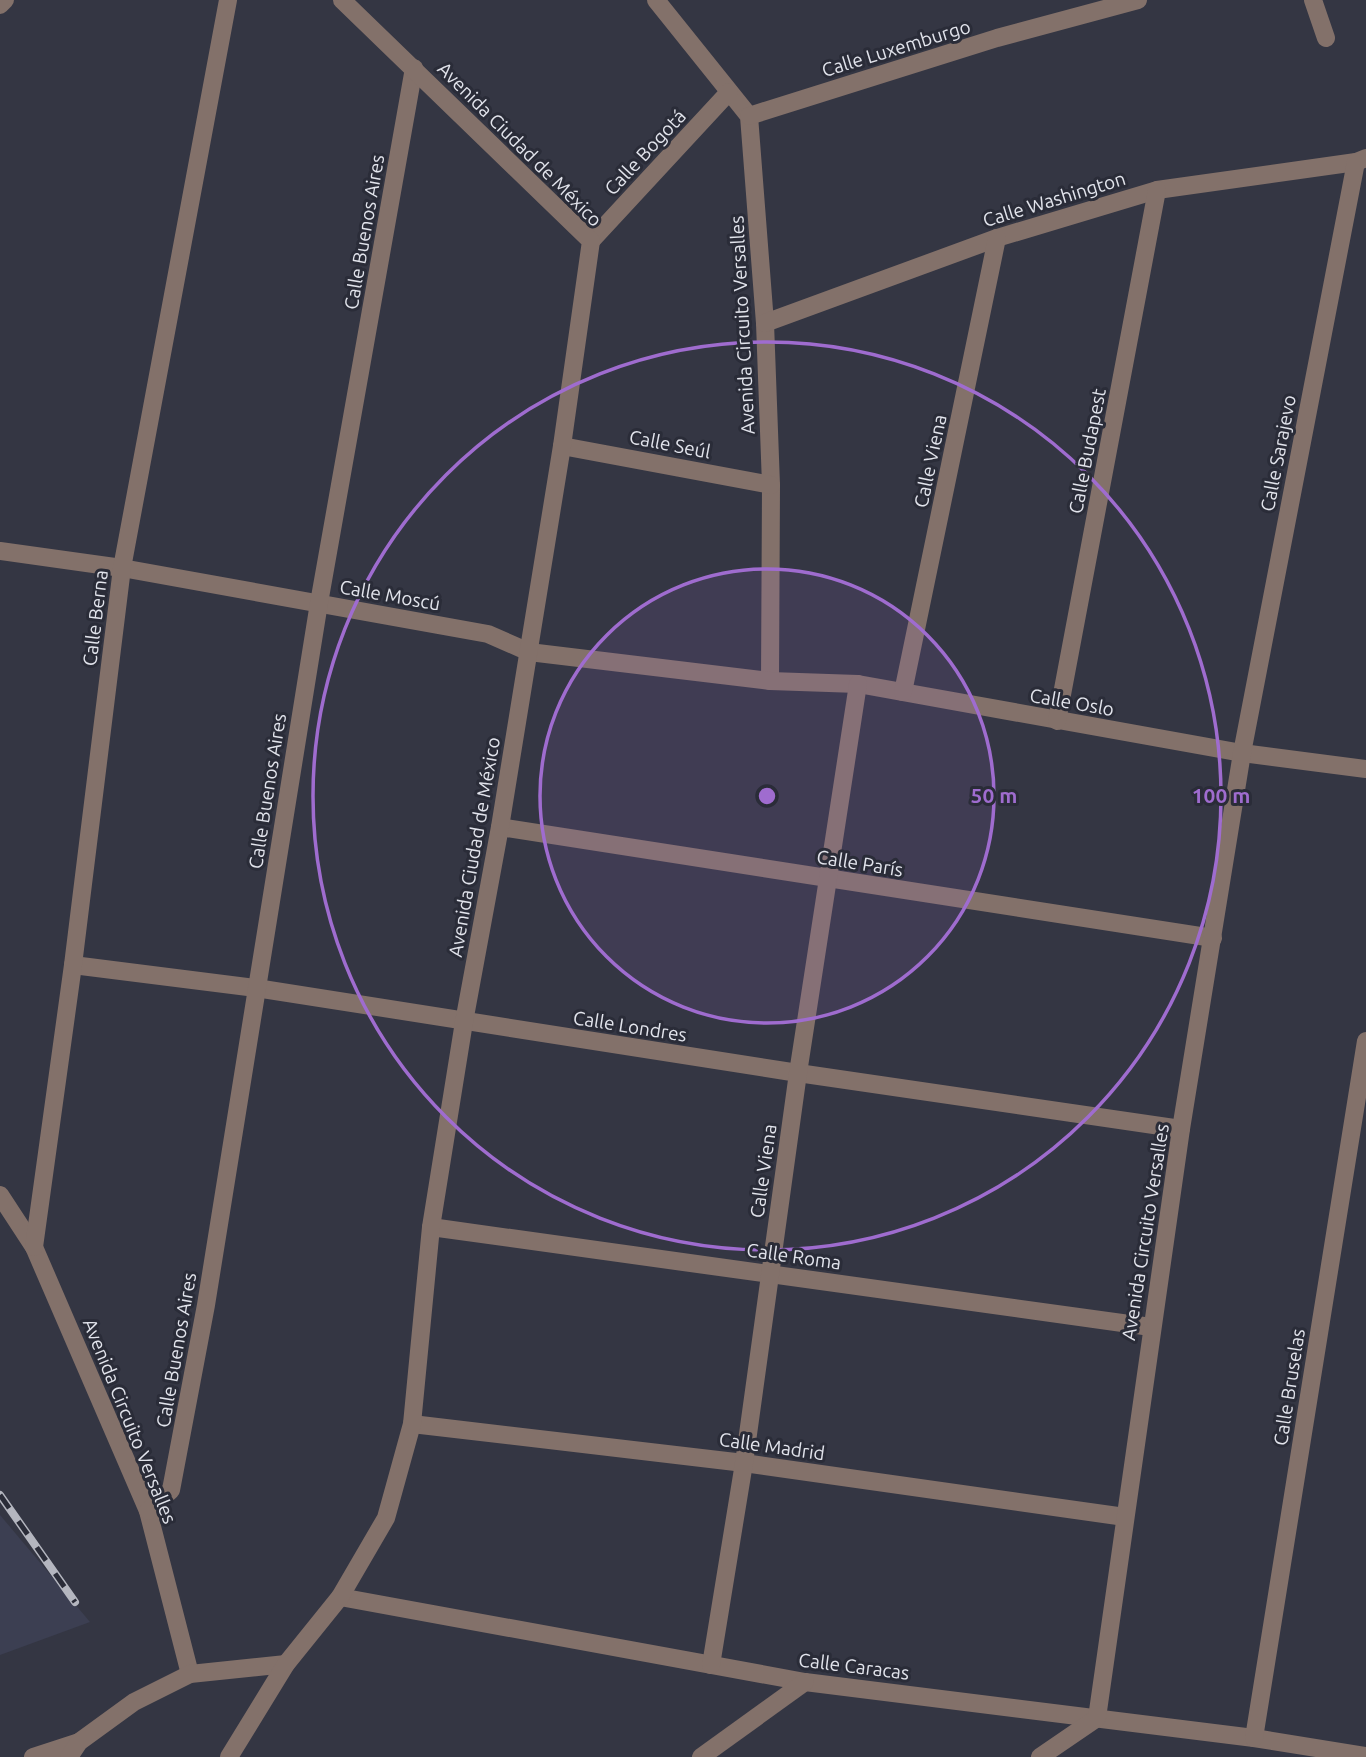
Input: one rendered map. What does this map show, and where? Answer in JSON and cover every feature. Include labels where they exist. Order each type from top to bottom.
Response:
[{"type":"street","points":[[0,5],[5,0]]},
{"type":"street","name":"Calle Berna","points":[[34,1247],[73,965],[122,568],[228,0]]},
{"type":"street","name":"Avenida Ciudad de México","points":[[229,1757],[286,1664],[340,1597],[386,1518],[412,1424],[431,1227],[529,652],[591,241],[342,0]]},
{"type":"street","points":[[656,0],[749,117]]},
{"type":"street","name":"Calle Luxemburgo","points":[[749,117],[997,38],[1138,0]]},
{"type":"street","points":[[1313,0],[1326,38]]},
{"type":"street","name":"Calle Buenos Aires","points":[[148,1511],[171,1490],[206,1306],[319,603],[415,68]]},
{"type":"street","name":"Calle Bogotá","points":[[591,241],[729,92]]},
{"type":"street","name":"Avenida Circuito Versalles","points":[[749,117],[765,323],[771,485],[770,681]]},
{"type":"street","name":"Calle Washington","points":[[765,323],[997,237],[1157,190],[1361,160]]},
{"type":"street","name":"Calle Sarajevo","points":[[1242,753],[1361,160]]},
{"type":"street","name":"Calle Budapest","points":[[1057,721],[1157,190]]},
{"type":"street","name":"Calle Viena","points":[[903,692],[997,237]]},
{"type":"street","name":"Calle Seúl","points":[[562,446],[771,485]]},
{"type":"street","name":"Calle Moscú","points":[[0,551],[122,568],[488,634],[529,652],[770,681]]},
{"type":"street","name":"Calle Oslo","points":[[770,681],[859,684],[1242,753],[1366,769]]},
{"type":"street","name":"Calle Viena","points":[[711,1665],[744,1463],[798,1073],[859,684]]},
{"type":"street","name":"Avenida Circuito Versalles","points":[[1097,1718],[1151,1327],[1242,753]]},
{"type":"street","name":"Calle París","points":[[500,827],[1213,938]]},
{"type":"street","name":"Calle Londres","points":[[73,965],[256,988],[798,1073],[1181,1129]]},
{"type":"street","name":"Calle Bruselas","points":[[1254,1738],[1366,1041]]},
{"type":"street","name":"Avenida Circuito Versalles","points":[[0,1195],[34,1247],[148,1511],[190,1674]]},
{"type":"street","name":"Calle Roma","points":[[431,1227],[1151,1327]]},
{"type":"street","name":"Calle Madrid","points":[[412,1424],[744,1463],[1125,1517]]},
{"type":"street","name":"Calle Caracas","points":[[340,1597],[805,1682],[1254,1738],[1366,1756]]},
{"type":"street","points":[[33,1757],[74,1749],[134,1702],[190,1674],[286,1664]]},
{"type":"street","points":[[701,1757],[805,1682]]},
{"type":"street","points":[[1040,1757],[1097,1718]]},
{"type":"shaded area","points":[[0,1515],[90,1622],[0,1655]]},
{"type":"railway","points":[[0,1495],[75,1602]]}]
